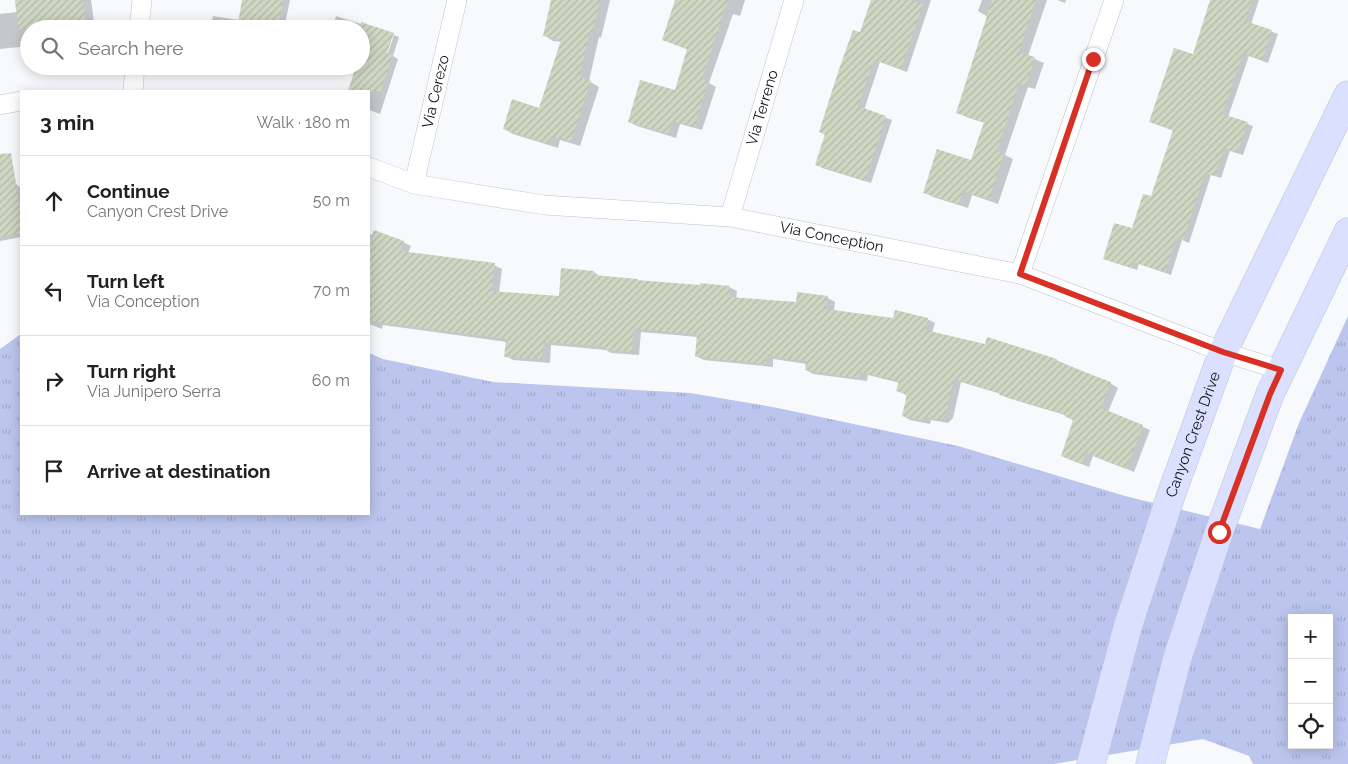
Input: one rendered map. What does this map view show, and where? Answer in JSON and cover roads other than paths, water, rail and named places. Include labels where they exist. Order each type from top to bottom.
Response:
[{"type":"main road","name":"Canyon Crest Drive","points":[[1091,764],[1128,626],[1171,495],[1223,352],[1348,95]]},
{"type":"main road","points":[[1150,764],[1177,660],[1219,532],[1270,394],[1348,232]]},
{"type":"street","points":[[140,20],[142,0]]},
{"type":"street","name":"Via Cerezo","points":[[414,184],[457,0]]},
{"type":"street","name":"Via Terreno","points":[[730,217],[794,0]]},
{"type":"street","points":[[1020,274],[1114,0]]},
{"type":"street","points":[[133,90],[134,75]]},
{"type":"street","points":[[0,106],[20,101]]},
{"type":"street","name":"Via Conception","points":[[370,167],[414,184],[544,205],[730,217],[1020,274],[1223,352],[1281,370]]}]
